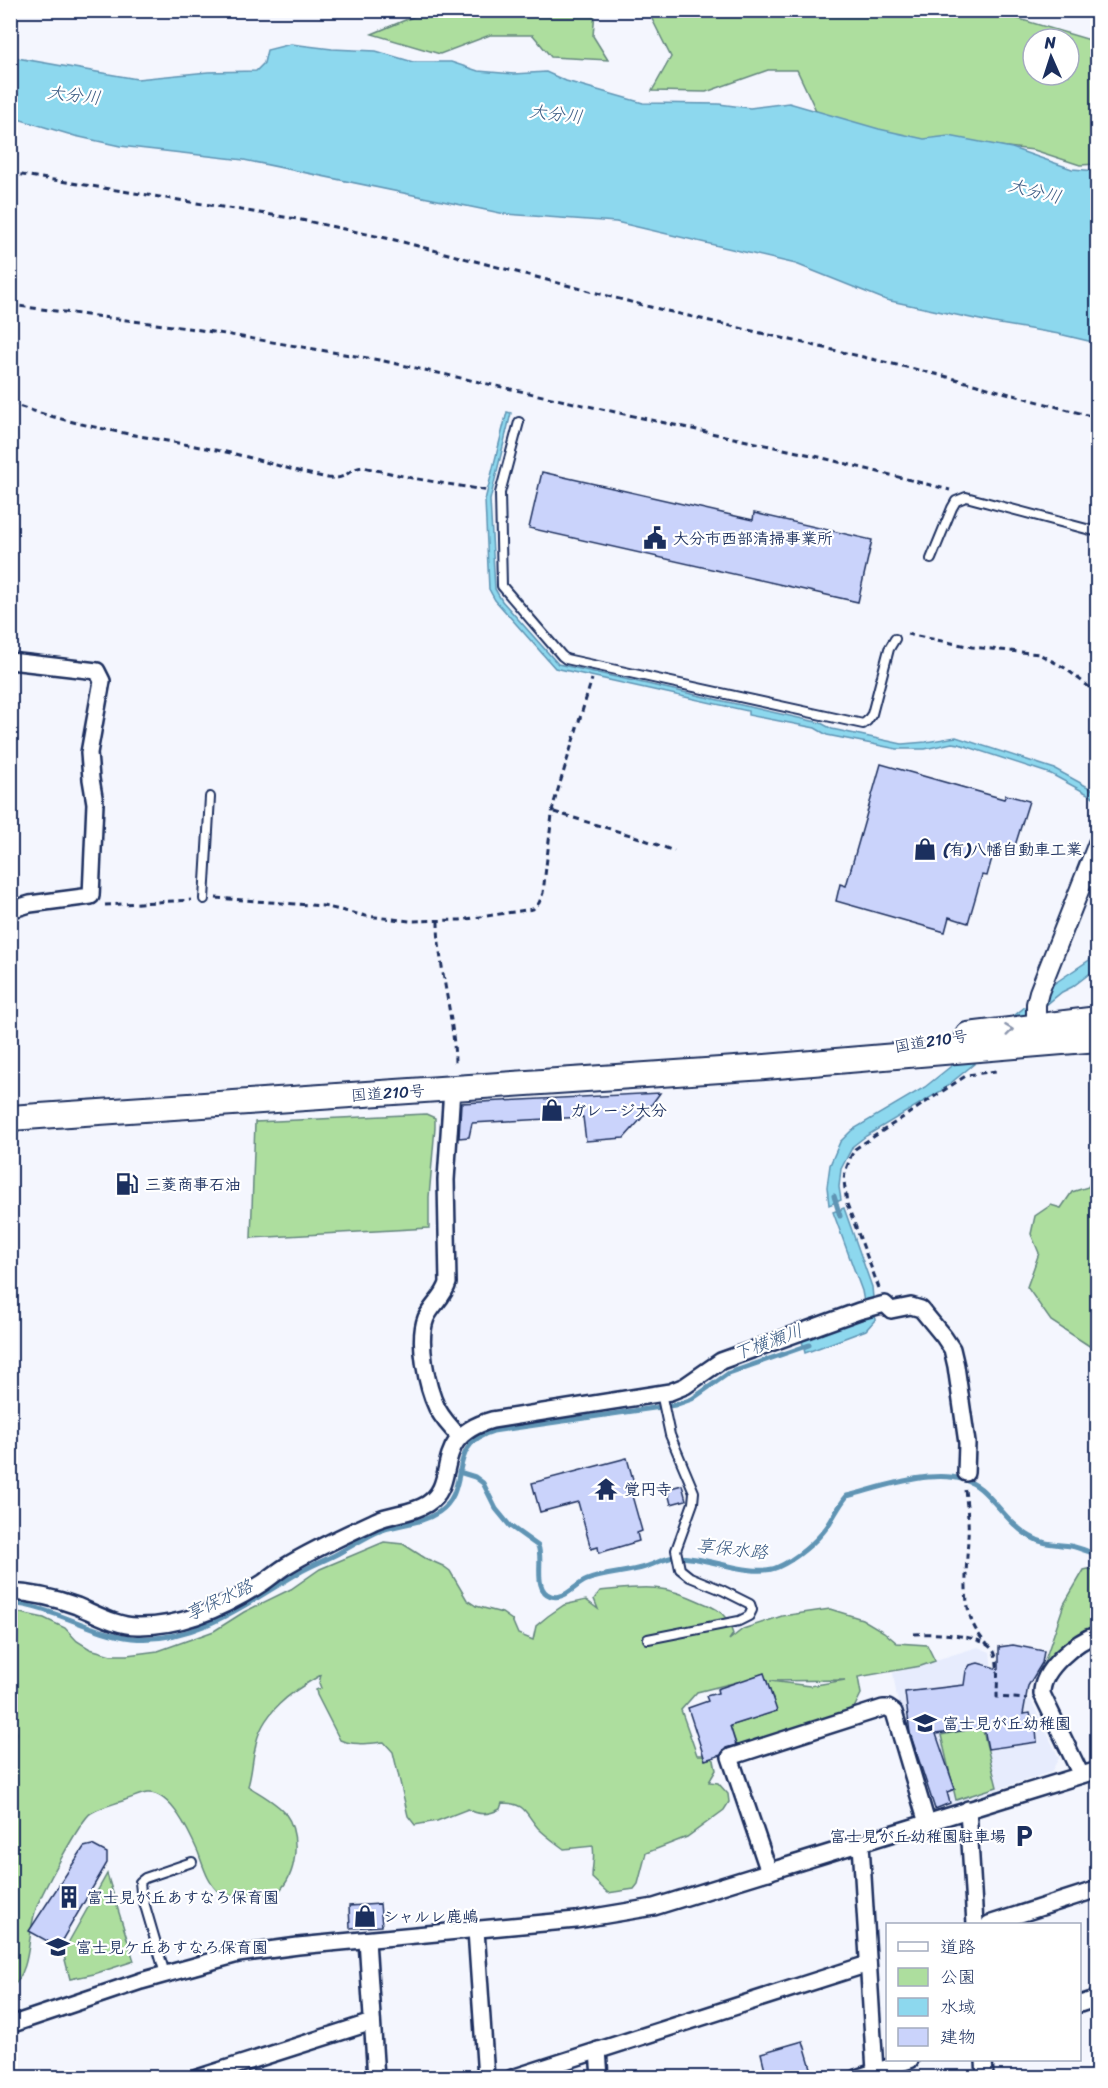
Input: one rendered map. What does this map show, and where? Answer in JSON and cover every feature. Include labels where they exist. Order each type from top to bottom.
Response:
[{"type":"highway","name":"国道210号","points":[[765,1067],[985,1032],[1098,1019]]},
{"type":"highway","name":"国道210号","points":[[10,1118],[765,1067],[1098,1039]]},
{"type":"street","points":[[10,661],[97,671],[101,678],[90,743],[90,768],[95,803],[91,897],[30,904],[10,910]]},
{"type":"street","points":[[1036,1026],[1036,1004],[1039,992],[1098,843]]},
{"type":"street","points":[[452,1089],[446,1180],[448,1283],[445,1292],[426,1319],[423,1344],[430,1388],[436,1406],[460,1437]]},
{"type":"street","points":[[10,1592],[51,1598],[132,1626],[168,1623],[202,1615],[250,1590],[297,1560],[377,1520],[416,1510],[430,1502],[437,1496],[444,1481],[449,1454],[460,1437],[473,1428],[492,1420],[661,1393],[686,1386],[721,1361],[881,1304],[891,1310],[911,1306],[921,1309],[949,1343],[956,1366],[967,1443],[966,1473]]},
{"type":"street","points":[[1082,1775],[1042,1694],[1042,1689],[1054,1667],[1072,1648],[1083,1640],[1098,1634]]},
{"type":"street","points":[[769,1872],[730,1757],[883,1708],[894,1712],[927,1823]]},
{"type":"street","points":[[10,2025],[165,1974],[238,1954],[619,1914],[678,1900],[1098,1770]]},
{"type":"street","points":[[968,1809],[975,1923]]},
{"type":"street","points":[[861,1844],[875,2071]]},
{"type":"street","points":[[992,1923],[1098,1889]]},
{"type":"street","points":[[476,1930],[486,2078]]},
{"type":"street","points":[[367,1940],[376,2078]]},
{"type":"street","points":[[512,2078],[868,1964]]},
{"type":"street","points":[[1081,2004],[1098,1998]]},
{"type":"street","points":[[197,2078],[372,2022]]},
{"type":"street","points":[[598,2050],[600,2078]]},
{"type":"street","points":[[856,2078],[907,2061]]},
{"type":"street","points":[[984,2061],[985,2078]]},
{"type":"lane","points":[[519,422],[500,493],[504,590],[566,659],[863,724],[872,714],[889,648],[895,639]]},
{"type":"lane","points":[[931,559],[952,508],[956,501],[966,497],[1098,532]]},
{"type":"lane","points":[[204,899],[210,797]]},
{"type":"lane","points":[[648,1639],[739,1621],[749,1616],[752,1610],[750,1604],[690,1577],[680,1569],[676,1550],[693,1503],[694,1492],[670,1435],[661,1393]]},
{"type":"lane","points":[[165,1974],[140,1882],[145,1878],[192,1862]]},
{"type":"path","points":[[10,173],[297,219],[395,240],[646,306],[944,376],[1098,418]]},
{"type":"path","points":[[10,305],[195,329],[379,360],[811,454],[960,493]]},
{"type":"path","points":[[10,404],[46,416],[221,451],[327,478],[342,478],[363,466],[412,478],[500,493]]},
{"type":"path","points":[[895,639],[905,634],[972,647],[1039,654],[1065,668],[1098,694]]},
{"type":"path","points":[[91,897],[96,903],[102,905],[230,898],[314,906],[393,920],[438,921],[533,909],[539,903],[544,884],[553,806],[597,665]]},
{"type":"path","points":[[554,812],[626,833],[674,851]]},
{"type":"path","points":[[438,921],[438,943],[455,1048],[455,1078],[452,1089]]},
{"type":"path","points":[[881,1304],[847,1204],[844,1181],[851,1156],[862,1143],[937,1097],[967,1075],[1005,1070]]},
{"type":"path","points":[[966,1473],[964,1486],[968,1523],[966,1580],[968,1612],[975,1632],[996,1655],[997,1697],[1028,1699]]},
{"type":"path","points":[[914,1634],[953,1634],[991,1647]]},
{"type":"shaded area","points":[[978,1647],[990,1652],[995,1699],[1031,1700],[1059,1758],[1051,1772],[935,1809],[926,1799],[897,1698],[893,1673]]},
{"type":"green space","points":[[424,11],[595,11],[593,36],[608,60],[551,57],[533,35],[490,35],[440,54],[372,34]]},
{"type":"green space","points":[[648,11],[992,11],[1046,27],[1021,27],[1021,87],[1081,87],[1081,37],[1097,42],[1097,164],[1080,165],[1034,150],[980,144],[922,142],[820,119],[797,70],[768,70],[706,92],[652,91],[671,57]]},
{"type":"green space","points":[[426,1114],[435,1118],[429,1228],[251,1238],[255,1122]]},
{"type":"green space","points":[[1097,1167],[1097,1351],[1051,1321],[1027,1287],[1039,1253],[1031,1234],[1035,1216],[1051,1205],[1061,1208],[1072,1192],[1088,1187]]},
{"type":"green space","points":[[384,1542],[403,1544],[450,1571],[467,1600],[476,1606],[502,1613],[512,1620],[518,1634],[533,1640],[536,1626],[564,1605],[586,1600],[598,1609],[594,1599],[600,1591],[652,1588],[687,1596],[723,1614],[733,1634],[729,1640],[743,1629],[782,1616],[830,1609],[862,1619],[897,1643],[927,1645],[935,1661],[921,1666],[858,1677],[861,1694],[853,1710],[738,1749],[730,1726],[776,1711],[767,1681],[737,1682],[697,1692],[681,1710],[697,1755],[707,1755],[714,1760],[716,1770],[709,1782],[718,1783],[728,1794],[729,1802],[724,1810],[687,1837],[646,1853],[638,1884],[634,1889],[608,1893],[592,1878],[593,1846],[564,1849],[541,1831],[524,1810],[516,1805],[502,1803],[500,1809],[484,1814],[468,1809],[437,1821],[415,1825],[408,1816],[393,1752],[384,1742],[356,1744],[340,1740],[317,1695],[316,1690],[321,1688],[319,1683],[321,1675],[289,1696],[263,1724],[258,1736],[248,1786],[273,1802],[290,1821],[295,1841],[294,1862],[287,1881],[281,1889],[266,1894],[230,1895],[222,1894],[215,1889],[185,1825],[172,1806],[156,1794],[147,1793],[103,1807],[86,1818],[52,1876],[35,1912],[26,1963],[18,1981],[11,1988],[10,1768],[17,1733],[14,1726],[11,1726],[11,1611],[44,1618],[65,1628],[77,1641],[90,1649],[111,1655],[158,1651],[214,1631],[244,1612],[291,1589],[320,1569]],"holes":[[[845,1680],[810,1686],[770,1681]]]},
{"type":"green space","points":[[1084,1570],[1097,1570],[1097,1625],[1074,1636],[1044,1667],[1064,1604]]},
{"type":"green space","points":[[982,1727],[997,1787],[956,1800],[941,1735]]},
{"type":"green space","points":[[107,1874],[134,1961],[70,1979],[63,1952]]},
{"type":"water","name":"大分川","points":[[291,44],[376,51],[413,62],[451,62],[478,71],[514,74],[546,72],[566,81],[643,103],[719,104],[750,108],[789,103],[879,129],[924,139],[949,136],[1012,148],[1072,169],[1097,171],[1097,343],[886,300],[796,264],[616,222],[505,214],[244,160],[120,146],[75,136],[11,117],[11,57],[137,79],[208,72],[256,71],[264,63],[267,50]]},
{"type":"water","points":[[507,412],[511,413],[490,500],[495,589],[502,601],[558,664],[821,723],[832,729],[902,744],[956,737],[1055,769],[1097,792],[1097,799],[1051,774],[959,744],[952,743],[925,749],[897,749],[827,735],[815,728],[748,715],[748,711],[555,668],[495,600],[489,589],[485,500]]},
{"type":"water","points":[[1097,955],[1097,968],[1062,992],[941,1091],[853,1146],[841,1169],[839,1187],[841,1200],[829,1205],[827,1187],[830,1165],[840,1142],[852,1130],[925,1087],[1055,983]]},
{"type":"water","points":[[844,1208],[872,1287],[875,1320],[866,1330],[805,1353],[802,1341],[859,1319],[864,1302],[833,1212]]},
{"type":"building","name":"大分市西部清掃事業所","points":[[542,472],[753,520],[754,513],[872,540],[858,602],[529,528]]},
{"type":"building","name":"(有)八幡自動車工業","points":[[881,764],[1004,799],[1006,795],[1029,801],[1013,852],[995,847],[987,876],[982,875],[968,923],[949,917],[945,932],[836,901],[840,884],[846,886]]},
{"type":"building","name":"ガレージ大分","points":[[660,1093],[624,1138],[586,1141],[583,1117],[472,1123],[469,1137],[459,1138],[461,1103]]},
{"type":"building","points":[[627,1458],[634,1483],[629,1485],[642,1531],[637,1533],[639,1541],[599,1553],[598,1547],[591,1549],[578,1502],[540,1512],[532,1483]]},
{"type":"building","points":[[682,1485],[686,1500],[671,1504],[667,1489]]},
{"type":"building","name":"富士見が丘幼稚園","points":[[1013,1645],[1044,1651],[1042,1663],[1028,1686],[1023,1714],[1030,1713],[1031,1717],[1035,1717],[1037,1742],[988,1749],[984,1728],[936,1734],[955,1789],[947,1792],[950,1803],[935,1809],[910,1733],[905,1692],[964,1685],[966,1671],[970,1665],[978,1663],[999,1669],[999,1647]]},
{"type":"building","points":[[764,1673],[777,1711],[730,1726],[736,1745],[726,1748],[721,1755],[705,1760],[688,1708],[708,1701],[706,1696],[718,1693],[717,1689]]},
{"type":"building","name":"富士見が丘あすなろ保育園","points":[[92,1845],[107,1853],[107,1863],[58,1947],[29,1931],[84,1847]]},
{"type":"building","name":"シャルレ鹿嶋","points":[[380,1904],[382,1926],[350,1928],[349,1906]]},
{"type":"building","points":[[803,2041],[814,2078],[767,2078],[761,2053]]},
{"type":"waterway","name":"下横瀬川","points":[[834,1196],[840,1216]]},
{"type":"waterway","name":"下横瀬川","points":[[10,1603],[42,1609],[101,1631],[132,1638],[177,1635],[199,1628],[220,1619],[303,1570],[375,1533],[423,1520],[439,1512],[455,1492],[469,1446],[478,1438],[493,1431],[675,1405],[692,1399],[729,1373],[809,1345]]},
{"type":"waterway","name":"享保水路","points":[[459,1472],[475,1477],[483,1483],[496,1509],[510,1526],[538,1546],[542,1587],[545,1593],[556,1597],[566,1594],[582,1582],[638,1569],[675,1557],[700,1559],[741,1569],[767,1570],[778,1567],[799,1555],[817,1538],[847,1496],[897,1482],[934,1477],[952,1477],[968,1481],[981,1489],[1017,1527],[1036,1540],[1071,1546],[1098,1555]]},
{"type":"place","name":"大分市西部清掃事業所","points":[[655,538]]},
{"type":"place","name":"(有)八幡自動車工業","points":[[925,849]]},
{"type":"place","name":"ガレージ大分","points":[[552,1110]]},
{"type":"place","name":"三菱商事石油","points":[[127,1184]]},
{"type":"place","name":"覚円寺","points":[[606,1489]]},
{"type":"place","name":"富士見が丘幼稚園","points":[[925,1723]]},
{"type":"place","name":"富士見が丘幼稚園駐車場","points":[[1024,1836]]},
{"type":"place","name":"富士見が丘あすなろ保育園","points":[[69,1897]]},
{"type":"place","name":"シャルレ鹿嶋","points":[[365,1916]]},
{"type":"place","name":"富士見ケ丘あすなろ保育園","points":[[58,1947]]}]
